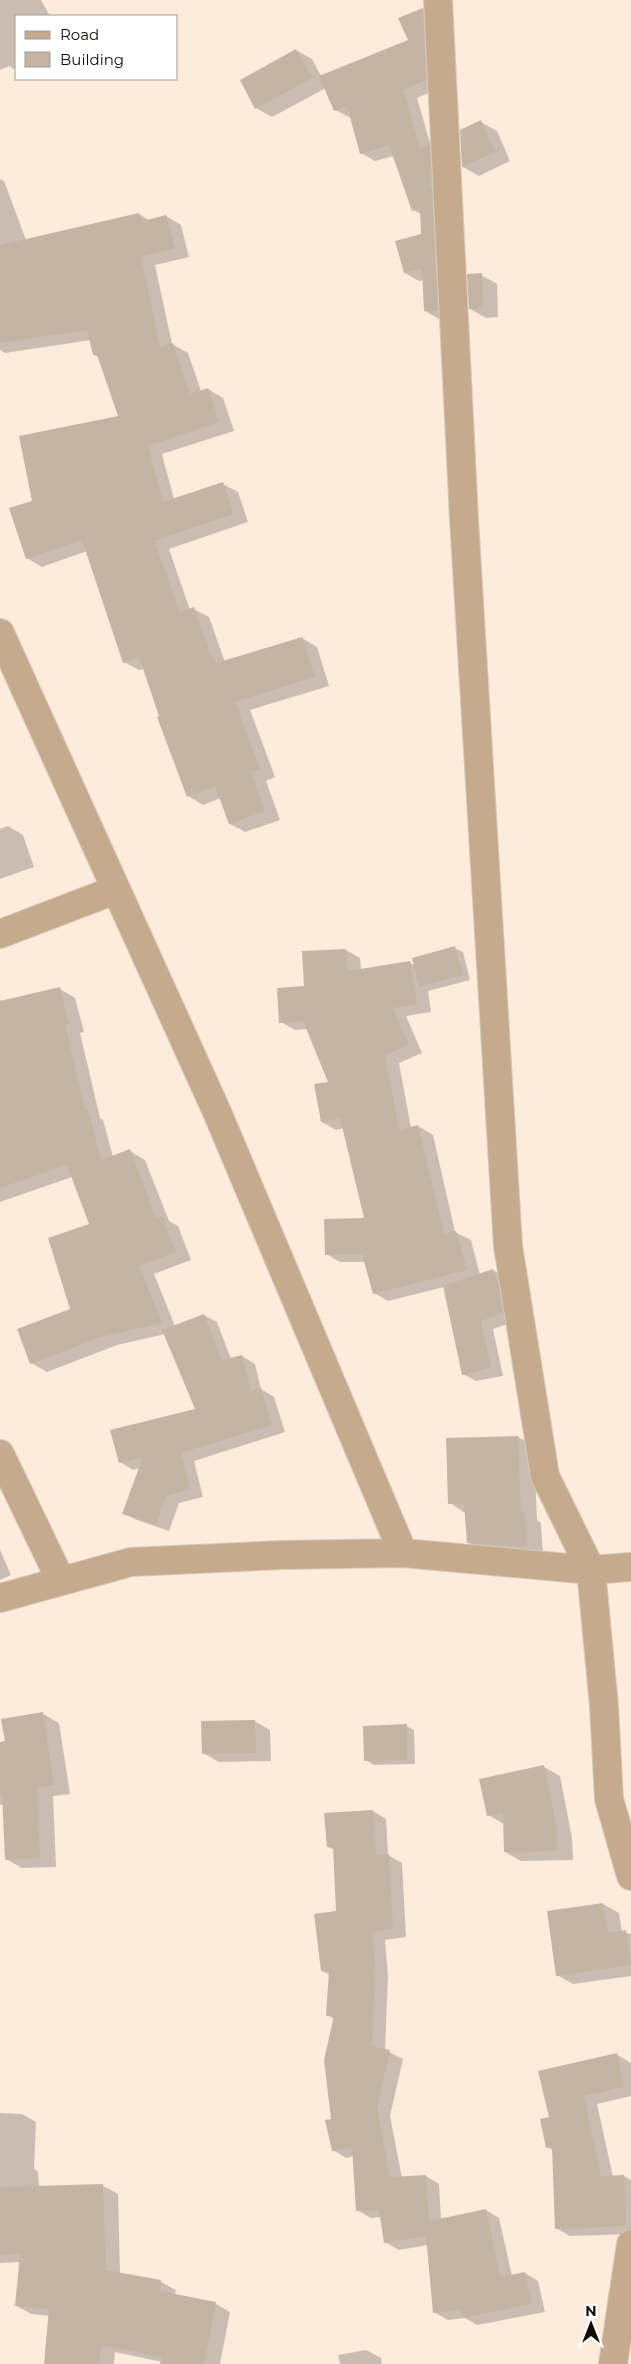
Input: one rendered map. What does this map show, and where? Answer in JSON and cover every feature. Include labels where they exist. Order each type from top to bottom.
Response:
[{"type":"street","points":[[438,0],[464,519],[508,1246],[545,1476],[591,1570],[604,1706],[609,1799],[631,1876]]},
{"type":"street","points":[[0,633],[217,1112],[403,1553]]},
{"type":"street","points":[[0,934],[116,890]]},
{"type":"street","points":[[0,1454],[61,1581]]},
{"type":"street","points":[[0,1598],[131,1562],[282,1555],[403,1553],[591,1570],[631,1567]]},
{"type":"street","points":[[613,2364],[631,2244]]},
{"type":"building","points":[[423,8],[426,80],[403,90],[420,148],[430,144],[431,181],[429,182],[432,191],[438,311],[424,311],[422,269],[404,273],[395,241],[421,234],[420,208],[412,211],[389,145],[360,154],[347,106],[334,111],[319,76],[408,40],[398,18]]},
{"type":"building","points":[[296,49],[312,78],[255,109],[240,80]]},
{"type":"building","points":[[481,120],[495,152],[462,167],[460,130]]},
{"type":"building","points":[[139,213],[143,221],[166,215],[175,248],[141,257],[160,347],[173,343],[190,394],[208,388],[219,422],[148,446],[163,502],[223,482],[233,514],[154,541],[180,612],[194,607],[212,658],[214,657],[216,663],[302,637],[315,677],[235,702],[260,769],[251,772],[265,811],[229,824],[215,786],[187,797],[157,717],[159,716],[139,657],[123,663],[82,540],[26,559],[9,508],[32,501],[19,436],[118,416],[97,355],[93,355],[87,330],[0,343],[0,245]]},
{"type":"building","points":[[482,273],[483,309],[469,309],[467,274]]},
{"type":"building","points":[[455,946],[463,975],[419,987],[412,958]]},
{"type":"building","points":[[346,949],[348,971],[410,961],[417,1004],[393,1008],[409,1045],[385,1055],[399,1130],[418,1125],[444,1234],[456,1231],[467,1270],[373,1294],[362,1254],[325,1255],[324,1219],[364,1218],[340,1118],[321,1122],[314,1084],[328,1082],[303,1021],[279,1023],[277,988],[304,986],[302,951]]},
{"type":"building","points":[[60,987],[69,1024],[65,1024],[85,1110],[88,1110],[101,1160],[130,1149],[156,1218],[162,1216],[176,1252],[139,1266],[162,1323],[101,1337],[30,1364],[17,1329],[70,1309],[48,1238],[89,1224],[67,1165],[0,1188],[0,1001]]},
{"type":"building","points":[[493,1269],[498,1283],[503,1313],[481,1321],[491,1368],[462,1375],[443,1286]]},
{"type":"building","points":[[204,1314],[222,1360],[242,1355],[251,1391],[261,1388],[272,1425],[181,1453],[190,1490],[166,1496],[156,1525],[122,1514],[143,1457],[119,1463],[110,1430],[195,1409],[162,1330]]},
{"type":"building","points":[[518,1436],[521,1513],[525,1512],[527,1547],[467,1543],[464,1504],[448,1504],[446,1438]]},
{"type":"building","points":[[43,1712],[54,1785],[37,1788],[40,1858],[5,1860],[2,1793],[0,1794],[0,1742],[5,1741],[1,1719]]},
{"type":"building","points":[[255,1720],[256,1753],[202,1754],[201,1721]]},
{"type":"building","points":[[407,1724],[407,1760],[364,1761],[363,1726]]},
{"type":"building","points":[[544,1765],[557,1828],[557,1851],[504,1852],[503,1813],[487,1816],[479,1779]]},
{"type":"building","points":[[373,1810],[376,1854],[389,1854],[393,1929],[372,1932],[375,1968],[372,2046],[390,2050],[377,2108],[390,2177],[426,2175],[429,2221],[486,2209],[500,2277],[525,2272],[532,2304],[463,2318],[461,2310],[433,2313],[426,2236],[384,2243],[379,2210],[356,2211],[352,2147],[332,2151],[325,2120],[331,2119],[324,2060],[334,2016],[326,2016],[329,1971],[321,1971],[314,1914],[336,1911],[333,1846],[327,1847],[324,1813]]},
{"type":"building","points":[[603,1903],[608,1933],[626,1930],[631,1965],[556,1976],[547,1911]]},
{"type":"building","points":[[617,2053],[624,2087],[584,2096],[601,2176],[624,2175],[626,2226],[555,2229],[552,2147],[546,2148],[540,2119],[549,2117],[538,2071]]},
{"type":"building","points":[[103,2184],[106,2270],[161,2280],[160,2291],[216,2302],[204,2364],[160,2364],[162,2357],[101,2345],[99,2364],[44,2364],[49,2309],[15,2306],[20,2254],[0,2255],[0,2187]]}]
